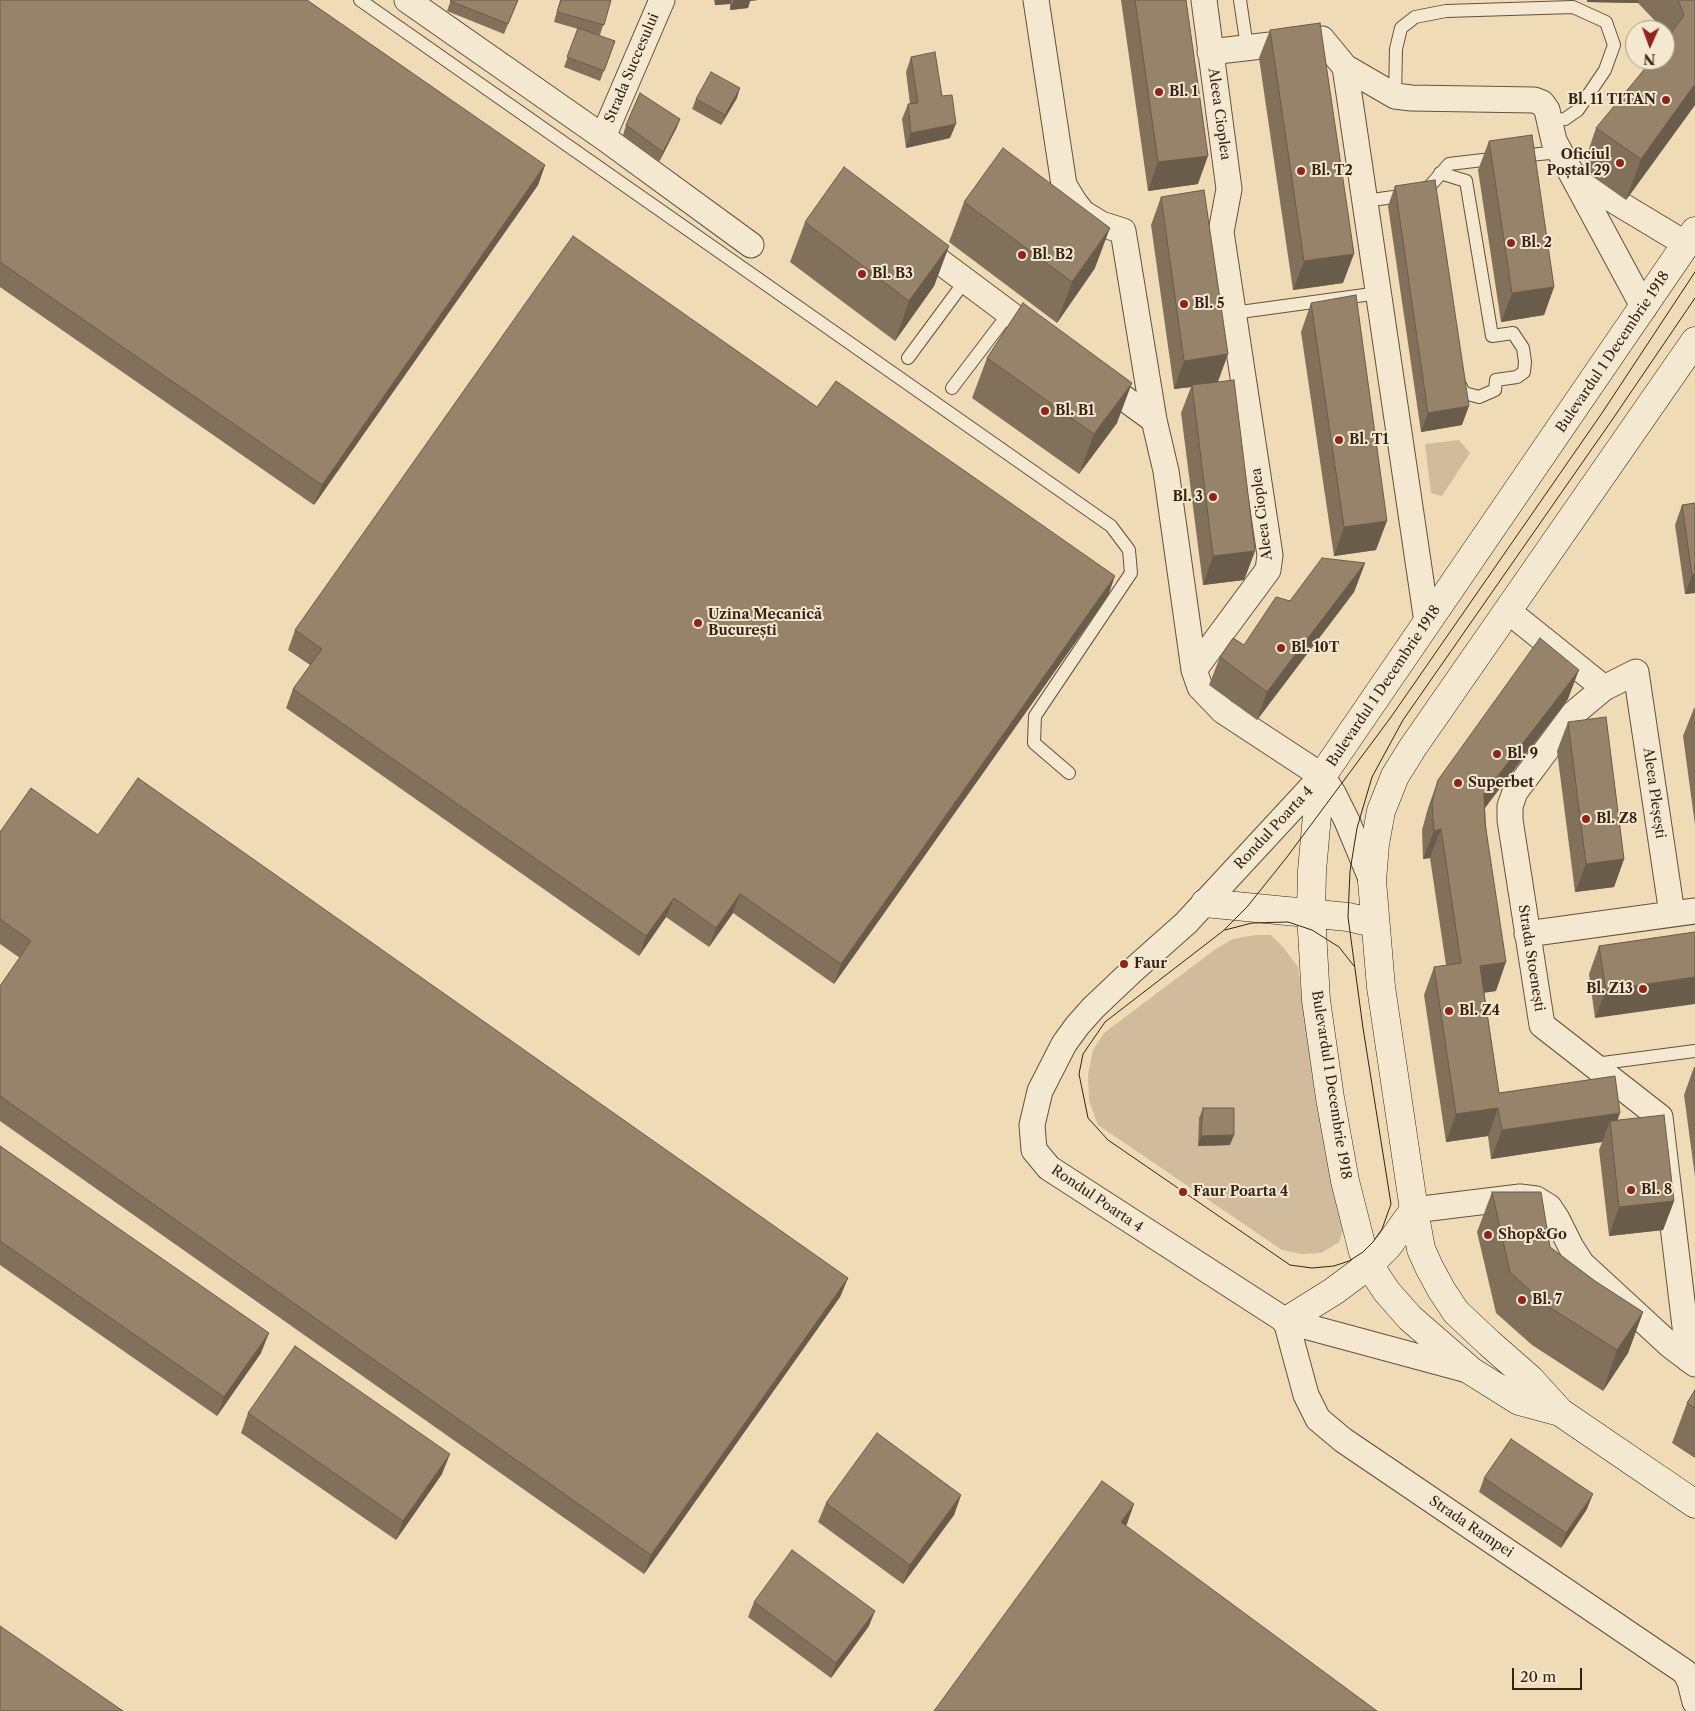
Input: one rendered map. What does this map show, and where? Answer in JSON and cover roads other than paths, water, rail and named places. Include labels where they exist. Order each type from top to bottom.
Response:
[{"type":"main road","name":"Bulevardul 1 Decembrie 1918","points":[[1560,1412],[1519,1401],[1471,1371],[1410,1318],[1387,1292],[1369,1265],[1363,1252],[1345,1181],[1330,1098],[1316,1000],[1312,871],[1322,776],[1644,308],[1690,238]]},
{"type":"main road","name":"Bulevardul 1 Decembrie 1918","points":[[1695,341],[1395,776],[1381,811],[1375,844],[1372,881],[1374,923],[1381,987],[1414,1210],[1421,1249],[1428,1268],[1456,1312],[1489,1344],[1530,1379],[1560,1412],[1695,1504]]},
{"type":"main road","points":[[1205,903],[1348,917],[1374,923]]},
{"type":"main road","points":[[1286,1320],[1334,1291],[1369,1265],[1388,1246],[1414,1210]]},
{"type":"street","name":"Strada Succesului","points":[[603,137],[662,0]]},
{"type":"street","points":[[1036,0],[1064,184],[1083,213],[1100,224],[1123,232],[1154,420],[1166,471],[1172,508],[1194,670],[1200,688],[1223,711],[1322,776],[1347,821],[1372,881]]},
{"type":"street","name":"Aleea Cioplea","points":[[1194,670],[1268,570],[1270,555],[1221,232],[1229,189],[1204,0]]},
{"type":"street","points":[[413,2],[603,137],[750,245]]},
{"type":"street","name":"Aleea Cioplea","points":[[1210,52],[1322,39],[1345,67]]},
{"type":"street","points":[[1345,67],[1395,96],[1411,98],[1534,100],[1542,103],[1547,110],[1554,141],[1644,308]]},
{"type":"street","points":[[1345,67],[1428,622]]},
{"type":"street","points":[[1572,176],[1690,238]]},
{"type":"street","points":[[895,228],[1061,352]]},
{"type":"street","points":[[1084,368],[1154,420]]},
{"type":"street","points":[[1508,611],[1604,688]]},
{"type":"street","name":"Strada Stoenești","points":[[1636,672],[1604,688],[1574,712],[1515,792],[1510,806],[1510,820],[1542,1025],[1660,1117],[1692,1362]]},
{"type":"street","name":"Aleea Pleșești","points":[[1636,672],[1683,912]]},
{"type":"street","name":"Rondul Poarta 4","points":[[1322,776],[1186,923],[1092,1008],[1064,1044],[1040,1092],[1032,1125],[1034,1150],[1049,1168],[1286,1320],[1471,1371]]},
{"type":"street","points":[[1527,934],[1683,912]]},
{"type":"street","points":[[1414,1210],[1520,1197],[1536,1199],[1549,1207],[1582,1264],[1692,1362]]},
{"type":"street","name":"Strada Rampei","points":[[1286,1320],[1306,1396],[1318,1419],[1343,1440],[1685,1672],[1690,1682],[1695,1702]]},
{"type":"lane","points":[[360,0],[1111,526],[1129,550],[1131,573],[1034,716],[1034,743],[1069,773]]},
{"type":"lane","points":[[1240,0],[1247,47]]},
{"type":"lane","points":[[1395,96],[1396,49],[1401,28],[1415,17],[1446,11],[1574,7],[1606,22],[1614,45],[1605,70],[1578,110],[1565,118],[1550,121]]},
{"type":"lane","points":[[1365,201],[1430,191],[1440,173],[1449,164],[1560,152]]},
{"type":"lane","points":[[1440,173],[1466,181],[1492,336],[1513,333],[1523,348],[1525,362],[1524,372],[1517,377],[1496,380],[1495,390],[1479,397],[1464,394],[1458,381],[1456,365]]},
{"type":"lane","points":[[908,358],[966,281]]},
{"type":"lane","points":[[1234,314],[1379,293]]},
{"type":"lane","points":[[952,388],[1009,313]]},
{"type":"lane","points":[[1592,1064],[1695,1051]]},
{"type":"tram line","points":[[1695,272],[1602,413],[1391,717],[1287,857],[1247,907],[1223,931],[1105,1022],[1083,1054],[1079,1074],[1088,1118],[1108,1140],[1290,1265],[1312,1268],[1334,1266],[1349,1261],[1363,1252],[1373,1242],[1382,1229],[1391,1204],[1363,1028],[1348,917],[1350,871],[1357,828],[1372,777],[1403,720],[1695,298]]},
{"type":"tram line","points":[[1225,930],[1252,923],[1288,922],[1312,930],[1339,947],[1354,966]]},
{"type":"place","name":"Bl. 1","points":[[1159,92]]},
{"type":"place","name":"Bl. 11 TITAN","points":[[1666,100]]},
{"type":"place","name":"Oficiul Poștal 29","points":[[1620,163]]},
{"type":"place","name":"Bl. T2","points":[[1301,171]]},
{"type":"place","name":"Bl. 2","points":[[1511,243]]},
{"type":"place","name":"Bl. B2","points":[[1022,255]]},
{"type":"place","name":"Bl. B3","points":[[862,274]]},
{"type":"place","name":"Bl. 5","points":[[1184,304]]},
{"type":"place","name":"Bl. B1","points":[[1045,411]]},
{"type":"place","name":"Bl. T1","points":[[1339,440]]},
{"type":"place","name":"Bl. 3","points":[[1213,497]]},
{"type":"place","name":"Uzina Mecanică București","points":[[698,623]]},
{"type":"place","name":"Bl. 10T","points":[[1281,648]]},
{"type":"place","name":"Bl. 9","points":[[1497,754]]},
{"type":"place","name":"Superbet","points":[[1458,783]]},
{"type":"place","name":"Bl. Z8","points":[[1586,819]]},
{"type":"place","name":"Faur","points":[[1124,964]]},
{"type":"place","name":"Bl. Z13","points":[[1643,989]]},
{"type":"place","name":"Bl. Z4","points":[[1449,1011]]},
{"type":"place","name":"Bl. 8","points":[[1631,1190]]},
{"type":"place","name":"Faur Poarta 4","points":[[1183,1192]]},
{"type":"place","name":"Shop&Go","points":[[1488,1235]]},
{"type":"place","name":"Bl. 7","points":[[1522,1300]]}]
